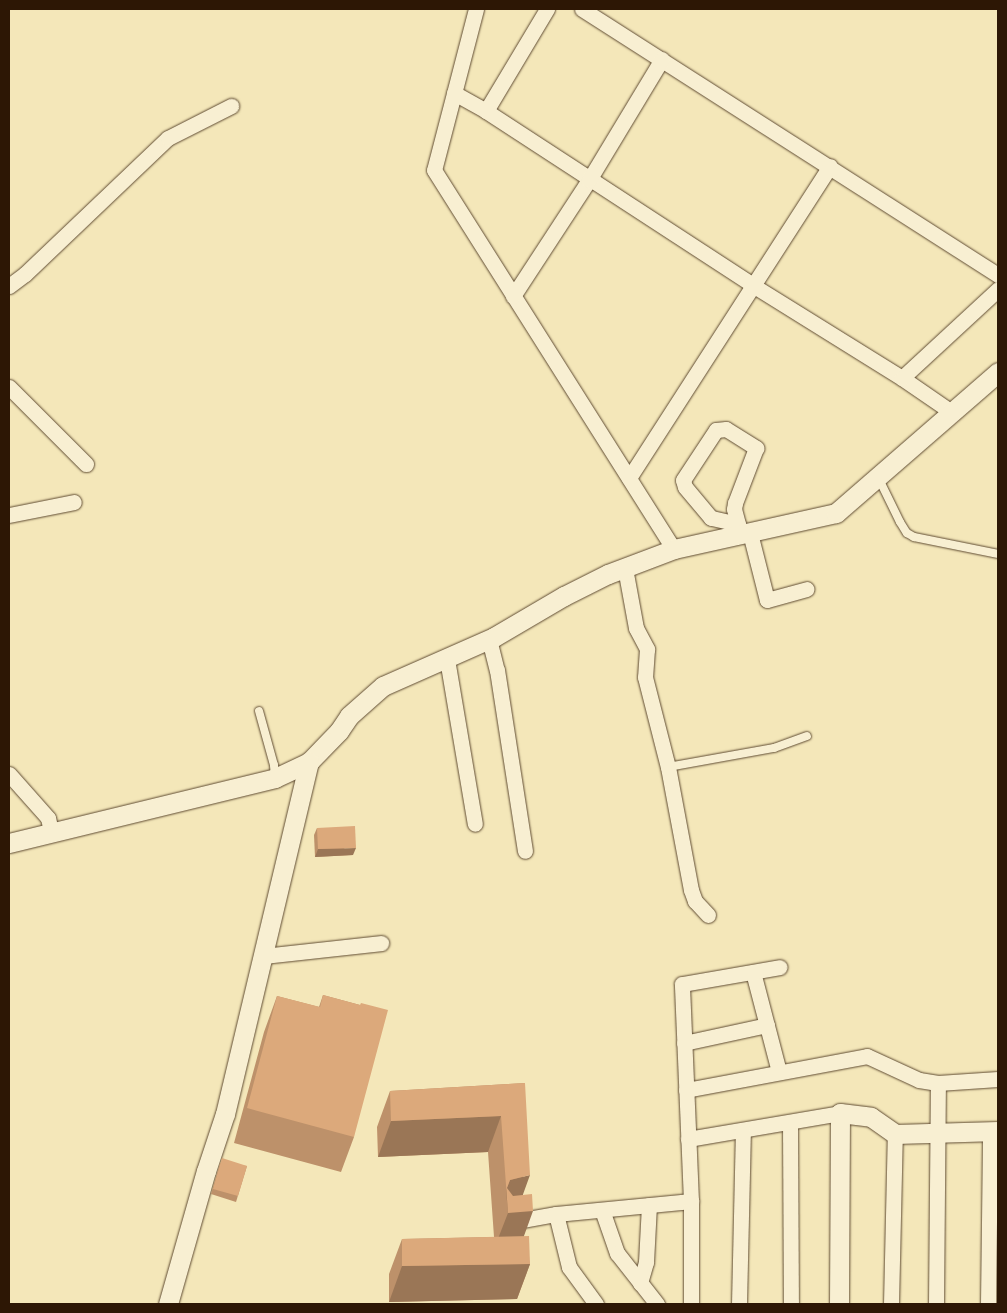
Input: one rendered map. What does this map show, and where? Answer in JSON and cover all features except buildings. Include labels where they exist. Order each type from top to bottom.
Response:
[{"type":"street","points":[[476,9],[434,170],[674,549]]},
{"type":"street","points":[[486,111],[547,9]]},
{"type":"street","points":[[582,9],[998,275]]},
{"type":"street","points":[[514,296],[589,180],[662,60]]},
{"type":"street","points":[[454,94],[486,111],[589,180],[902,378],[953,413]]},
{"type":"street","points":[[9,286],[25,274],[168,138],[230,106]]},
{"type":"street","points":[[629,478],[830,166]]},
{"type":"street","points":[[902,378],[998,289]]},
{"type":"street","points":[[9,842],[275,778],[309,762],[339,731],[349,716],[383,686],[489,639],[564,596],[625,568],[674,549],[743,531],[836,513],[998,372]]},
{"type":"street","points":[[9,387],[86,464]]},
{"type":"street","points":[[743,531],[711,518],[682,480],[716,430],[726,429],[756,448],[734,510],[743,531],[767,600],[807,589]]},
{"type":"street","points":[[9,515],[74,502]]},
{"type":"street","points":[[625,568],[636,628],[647,649],[645,677],[668,767],[691,890],[695,900],[708,915]]},
{"type":"street","points":[[489,639],[497,670],[525,851]]},
{"type":"street","points":[[447,659],[475,824]]},
{"type":"street","points":[[168,1304],[206,1171],[225,1114],[309,762]]},
{"type":"street","points":[[9,774],[48,818],[51,831]]},
{"type":"street","points":[[264,956],[381,943]]},
{"type":"street","points":[[690,1304],[691,1200],[682,984],[780,967]]},
{"type":"street","points":[[753,972],[779,1072]]},
{"type":"street","points":[[684,1043],[767,1025]]},
{"type":"street","points":[[686,1090],[867,1056],[919,1080],[938,1082],[998,1079]]},
{"type":"street","points":[[936,1304],[938,1082]]},
{"type":"street","points":[[688,1140],[840,1113],[871,1117],[895,1134],[994,1131],[988,1304]]},
{"type":"street","points":[[839,1304],[840,1113]]},
{"type":"street","points":[[790,1123],[791,1304]]},
{"type":"street","points":[[739,1304],[743,1130]]},
{"type":"street","points":[[891,1304],[895,1134]]},
{"type":"street","points":[[503,1223],[556,1214],[691,1200]]},
{"type":"street","points":[[640,1283],[646,1262],[649,1205]]},
{"type":"street","points":[[602,1210],[617,1253],[657,1304]]},
{"type":"street","points":[[556,1214],[569,1267],[596,1304]]},
{"type":"lane","points":[[878,477],[900,522],[914,538],[998,554]]},
{"type":"lane","points":[[259,711],[274,765],[275,778]]},
{"type":"lane","points":[[668,767],[774,748],[807,736]]}]
